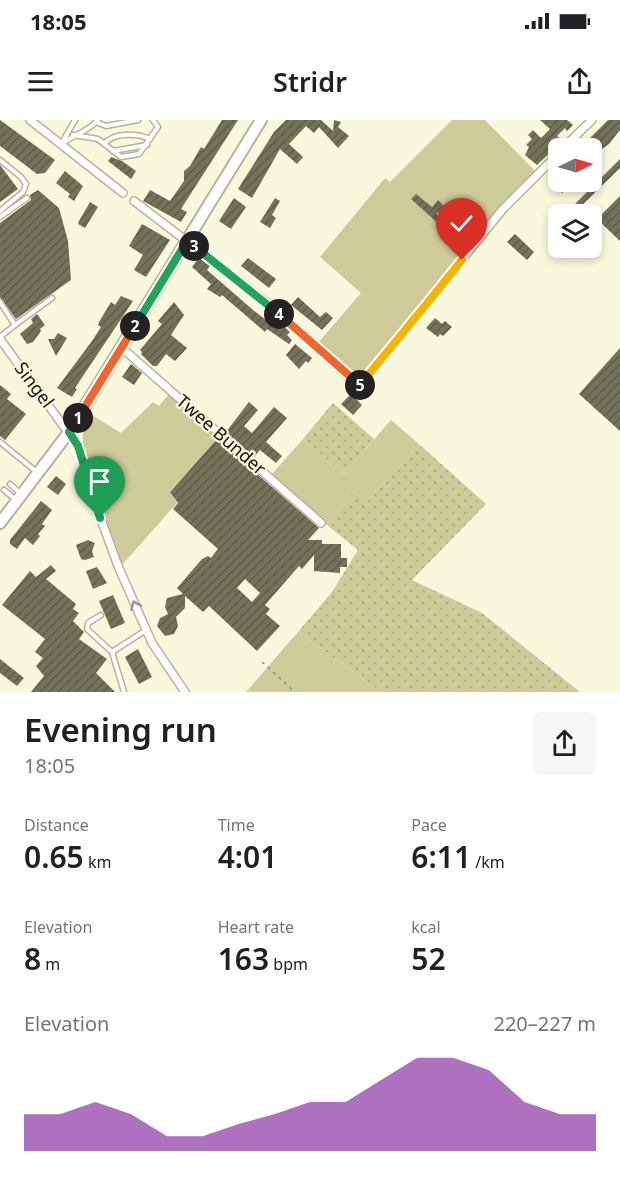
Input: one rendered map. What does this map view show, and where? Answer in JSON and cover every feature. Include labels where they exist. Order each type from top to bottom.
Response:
[{"type":"street","points":[[30,120],[123,193]]},
{"type":"street","points":[[0,523],[69,432],[261,120]]},
{"type":"street","points":[[574,138],[592,120]]},
{"type":"street","points":[[135,201],[265,301],[359,386],[503,208],[548,164]]},
{"type":"street","name":"Singel","points":[[0,338],[78,446],[107,537],[146,630],[162,660],[185,692]]},
{"type":"street","name":"Twee Bunder","points":[[122,348],[321,523]]},
{"type":"lane","points":[[61,145],[75,120]]},
{"type":"lane","points":[[61,145],[73,135],[91,128],[97,121],[106,126],[138,120]]},
{"type":"lane","points":[[73,135],[90,136],[121,157],[139,154],[159,125],[153,120]]},
{"type":"lane","points":[[90,136],[91,128]]},
{"type":"lane","points":[[104,144],[112,138],[138,134],[150,140]]},
{"type":"lane","points":[[112,151],[147,145]]},
{"type":"lane","points":[[0,160],[26,184],[23,192],[0,211]]},
{"type":"lane","points":[[0,218],[27,198]]},
{"type":"lane","points":[[0,338],[52,298]]},
{"type":"lane","points":[[0,302],[15,325]]},
{"type":"lane","points":[[0,442],[39,473]]},
{"type":"lane","points":[[10,484],[20,497]]},
{"type":"lane","points":[[4,490],[20,497]]},
{"type":"lane","points":[[101,615],[88,623],[87,629],[112,652],[124,692]]},
{"type":"lane","points":[[112,652],[146,630]]},
{"type":"path","points":[[262,662],[295,692]]},
{"type":"shaded area","points":[[452,120],[485,120],[536,172],[499,209],[357,379],[317,344],[361,293],[320,257],[385,178],[390,182]]},
{"type":"shaded area","points":[[170,393],[219,437],[170,491],[177,503],[122,565],[90,479],[83,445],[83,431],[92,415],[121,433],[153,402],[159,406]]},
{"type":"shaded area","points":[[333,403],[374,439],[344,474],[303,439]]},
{"type":"shaded area","points":[[391,420],[420,445],[366,502],[354,492],[327,525],[272,474],[303,439],[344,474]]},
{"type":"shaded area","points":[[420,445],[486,504],[412,580],[482,613],[580,692],[381,692],[298,632],[332,592],[358,550],[327,525],[354,492],[366,502]]},
{"type":"shaded area","points":[[298,632],[381,692],[246,692]]},
{"type":"building","points":[[0,120],[55,160],[45,173],[37,174],[0,146]]},
{"type":"building","points":[[222,120],[238,120],[181,209],[187,212],[181,222],[143,201],[150,190],[170,201],[184,181],[184,171],[190,166],[201,147],[204,149]]},
{"type":"building","points":[[286,120],[321,120],[333,131],[334,120],[341,122],[338,127],[349,136],[338,148],[319,127],[314,133],[306,126],[289,144],[303,157],[297,164],[280,149],[252,198],[238,189],[274,132]]},
{"type":"building","points":[[540,120],[567,120],[573,125],[567,131],[565,128],[557,136],[559,138],[548,138],[548,154],[537,165],[525,155],[529,147],[526,145],[532,139],[528,135],[533,130],[541,138],[550,129]]},
{"type":"building","points":[[608,120],[620,120],[620,130],[602,149],[602,138],[590,138]]},
{"type":"building","points":[[111,157],[122,161],[136,171],[131,179],[108,161]]},
{"type":"building","points":[[620,159],[620,168],[602,186],[602,177]]},
{"type":"building","points":[[0,165],[18,189],[0,202]]},
{"type":"building","points":[[65,171],[83,186],[74,201],[68,197],[70,194],[56,183]]},
{"type":"building","points":[[38,190],[59,208],[68,241],[71,280],[16,319],[0,297],[0,223],[31,200],[30,195]]},
{"type":"building","points":[[587,192],[595,192],[583,204],[575,204]]},
{"type":"building","points":[[416,194],[432,207],[438,200],[444,206],[436,214],[445,222],[441,226],[411,199]]},
{"type":"building","points":[[620,196],[620,241],[602,224],[602,214]]},
{"type":"building","points":[[234,198],[246,207],[231,229],[219,221]]},
{"type":"building","points":[[275,198],[280,201],[272,215],[276,218],[270,228],[260,222]]},
{"type":"building","points":[[90,202],[98,207],[85,228],[78,224]]},
{"type":"building","points":[[142,224],[170,240],[146,277],[134,270],[143,255],[129,246]]},
{"type":"building","points":[[515,234],[534,252],[527,260],[507,242]]},
{"type":"building","points":[[199,257],[210,266],[207,270],[253,310],[266,320],[271,315],[290,332],[287,335],[292,340],[289,344],[267,329],[265,332],[222,295],[220,297],[207,289],[211,284],[192,267]]},
{"type":"building","points":[[248,258],[276,279],[269,288],[241,266]]},
{"type":"building","points":[[121,296],[133,301],[75,388],[77,389],[72,397],[57,388],[101,327],[98,325],[99,322],[111,302],[115,305]]},
{"type":"building","points":[[298,297],[320,317],[326,312],[333,318],[322,330],[291,305]]},
{"type":"building","points":[[174,302],[184,315],[171,335],[187,348],[175,361],[166,354],[157,366],[153,366],[140,350],[162,324],[158,321]]},
{"type":"building","points":[[37,314],[45,325],[33,342],[27,344],[20,334],[33,323],[31,319]]},
{"type":"building","points":[[435,318],[442,324],[445,321],[452,327],[443,336],[440,334],[438,337],[426,328]]},
{"type":"building","points":[[58,333],[67,338],[56,356],[48,339],[54,339]]},
{"type":"building","points":[[295,344],[312,358],[299,369],[286,355]]},
{"type":"building","points":[[620,348],[620,431],[579,394]]},
{"type":"building","points":[[131,364],[142,373],[134,385],[122,377]]},
{"type":"building","points":[[0,385],[11,394],[7,399],[26,414],[5,440],[0,436]]},
{"type":"building","points":[[351,394],[362,405],[353,415],[341,404]]},
{"type":"building","points":[[249,402],[258,410],[244,426],[252,433],[274,407],[287,418],[266,442],[282,456],[276,463],[260,450],[254,457],[226,432]]},
{"type":"building","points":[[217,439],[319,528],[308,540],[322,540],[322,544],[341,544],[341,558],[347,558],[347,567],[340,567],[340,573],[314,571],[314,555],[302,569],[299,566],[265,605],[270,609],[266,614],[280,626],[257,651],[209,606],[203,612],[185,596],[185,608],[176,617],[178,626],[174,634],[165,636],[157,626],[160,618],[168,614],[165,607],[167,598],[183,594],[177,588],[202,559],[208,556],[211,558],[218,549],[173,509],[178,503],[170,492]],"holes":[[[245,579],[260,593],[252,602],[237,588]]]},
{"type":"building","points":[[56,476],[66,484],[58,495],[47,487]]},
{"type":"building","points":[[41,501],[52,510],[42,524],[45,526],[38,534],[40,536],[33,545],[25,538],[17,549],[10,544],[10,540]]},
{"type":"building","points":[[88,540],[95,543],[92,551],[94,557],[81,559],[76,545]]},
{"type":"building","points":[[51,565],[56,571],[46,579],[76,604],[73,609],[79,613],[73,621],[84,632],[79,639],[107,659],[96,673],[115,692],[31,692],[44,676],[36,666],[43,658],[35,652],[45,639],[2,605],[30,571],[36,577]]},
{"type":"building","points":[[97,567],[107,583],[93,589],[86,571]]},
{"type":"building","points":[[113,595],[125,623],[111,629],[99,601]]},
{"type":"building","points":[[138,649],[152,677],[139,684],[125,657]]},
{"type":"building","points":[[0,659],[24,678],[17,686],[0,673]]},
{"type":"route","points":[[100,518],[78,446],[69,432],[187,241],[265,301],[359,386],[462,260]]}]
